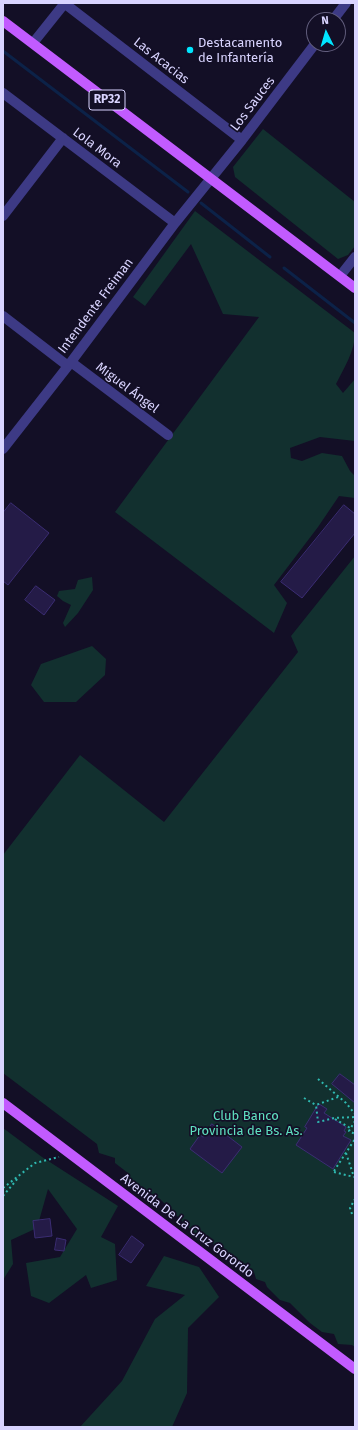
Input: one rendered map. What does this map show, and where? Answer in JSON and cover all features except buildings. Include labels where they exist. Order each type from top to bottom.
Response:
[{"type":"main road","name":"RP32","points":[[3,21],[355,288]]},
{"type":"main road","name":"Avenida De La Cruz Gorordo","points":[[3,1103],[355,1369]]},
{"type":"street","points":[[32,43],[64,3]]},
{"type":"street","name":"Las Acacias","points":[[64,3],[242,140]]},
{"type":"street","points":[[339,12],[346,3]]},
{"type":"street","name":"Los Sauces","points":[[212,179],[309,52]]},
{"type":"street","name":"Lola Mora","points":[[3,92],[174,223]]},
{"type":"street","points":[[3,216],[63,138]]},
{"type":"street","name":"Intendente Freiman","points":[[3,448],[69,364],[174,223],[212,179]]},
{"type":"street","points":[[340,276],[355,258]]},
{"type":"street","name":"Miguel Ángel","points":[[3,316],[168,435]]},
{"type":"path","points":[[318,1079],[355,1114]]},
{"type":"path","points":[[316,1105],[338,1097]]},
{"type":"path","points":[[304,1098],[316,1105]]},
{"type":"path","points":[[316,1105],[318,1122],[334,1118],[355,1117]]},
{"type":"path","points":[[334,1118],[350,1128],[349,1130],[355,1134]]},
{"type":"path","points":[[350,1128],[355,1122]]},
{"type":"path","points":[[355,1139],[334,1171],[355,1177]]},
{"type":"path","points":[[346,1153],[355,1177]]},
{"type":"path","points":[[3,1188],[35,1163],[70,1154]]},
{"type":"path","points":[[3,1196],[22,1173]]},
{"type":"path","points":[[352,1214],[350,1208],[355,1199]]},
{"type":"green space","points":[[263,129],[355,202],[355,246],[348,255],[338,259],[235,177],[233,167]]},
{"type":"green space","points":[[195,211],[355,333],[355,340],[351,353],[336,384],[343,393],[355,379],[355,441],[320,437],[290,448],[291,458],[302,461],[322,453],[342,456],[350,471],[355,476],[355,498],[339,496],[318,527],[274,585],[287,603],[274,633],[115,512],[259,317],[223,314],[191,244],[145,306],[133,297]]},
{"type":"green space","name":"Club Banco Provincia de Bs. As.","points":[[355,556],[355,1347],[352,1345],[338,1344],[334,1334],[322,1332],[310,1323],[290,1303],[280,1300],[267,1287],[265,1282],[256,1279],[254,1272],[242,1269],[232,1258],[216,1252],[213,1243],[199,1242],[193,1232],[160,1199],[130,1180],[128,1173],[115,1163],[115,1158],[99,1153],[97,1144],[3,1073],[3,855],[80,755],[164,822],[298,652],[291,636]]},
{"type":"green space","points":[[92,577],[93,590],[78,613],[65,627],[63,623],[71,605],[57,596],[59,591],[75,589],[78,580]]},
{"type":"green space","points":[[92,646],[106,659],[105,675],[76,702],[44,702],[31,685],[41,664]]},
{"type":"green space","points":[[3,1128],[42,1157],[118,1206],[101,1237],[115,1244],[117,1280],[91,1288],[86,1275],[49,1303],[31,1296],[26,1263],[60,1257],[77,1229],[48,1189],[37,1228],[11,1240],[13,1264],[3,1280]]},
{"type":"green space","points":[[164,1256],[199,1267],[219,1297],[188,1328],[187,1393],[172,1427],[80,1427],[122,1381],[155,1319],[185,1295],[146,1286]]},
{"type":"waterway","points":[[3,51],[188,192]]},
{"type":"waterway","points":[[201,203],[270,257]]},
{"type":"waterway","points":[[284,268],[355,323]]},
{"type":"place","name":"Destacamento de Infantería","points":[[190,50]]}]
